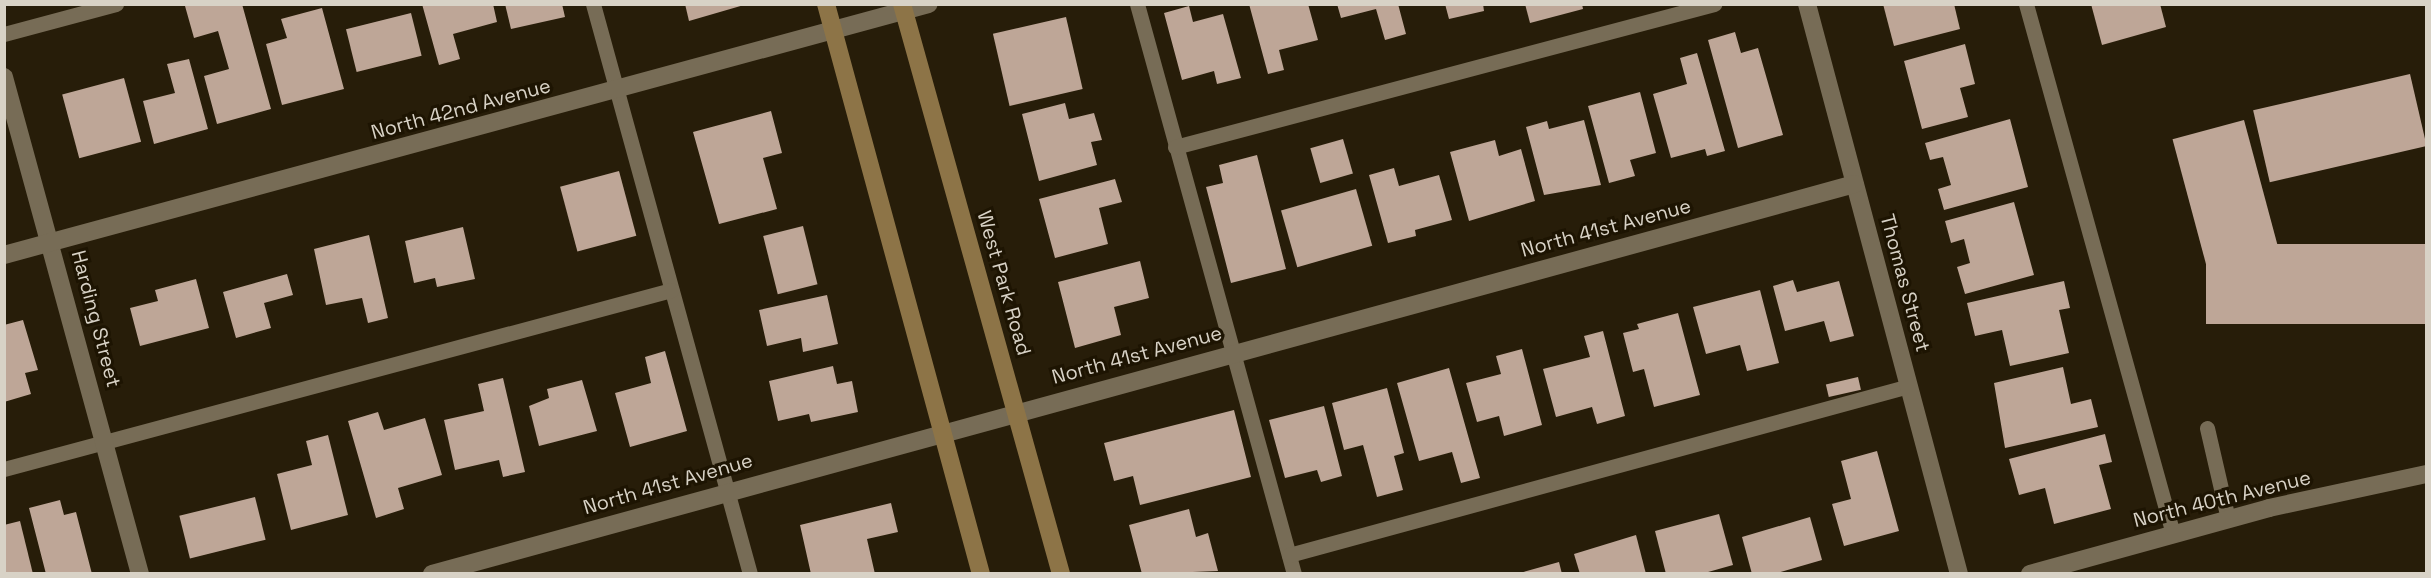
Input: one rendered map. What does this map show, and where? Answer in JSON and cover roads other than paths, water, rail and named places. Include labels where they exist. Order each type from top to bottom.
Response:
[{"type":"street","points":[[826,4],[981,573]]},
{"type":"street","name":"North 42nd Avenue","points":[[4,255],[833,32],[903,8],[929,4]]},
{"type":"street","name":"Thomas Street","points":[[1807,4],[1959,573]]},
{"type":"street","name":"West Park Road","points":[[903,8],[1061,573]]},
{"type":"street","name":"Harding Street","points":[[4,77],[52,243],[140,573]]},
{"type":"street","name":"North 41st Avenue","points":[[432,573],[1016,411],[1855,184]]},
{"type":"street","name":"North 40th Avenue","points":[[2030,573],[2228,519],[2427,474]]},
{"type":"lane","points":[[4,34],[116,4]]},
{"type":"lane","points":[[593,4],[670,290],[750,573]]},
{"type":"lane","points":[[1137,4],[1294,573]]},
{"type":"lane","points":[[1176,147],[1714,4]]},
{"type":"lane","points":[[2026,4],[2173,534]]},
{"type":"lane","points":[[4,469],[670,290]]},
{"type":"lane","points":[[1289,555],[1909,386]]},
{"type":"lane","points":[[2207,428],[2228,519]]}]
